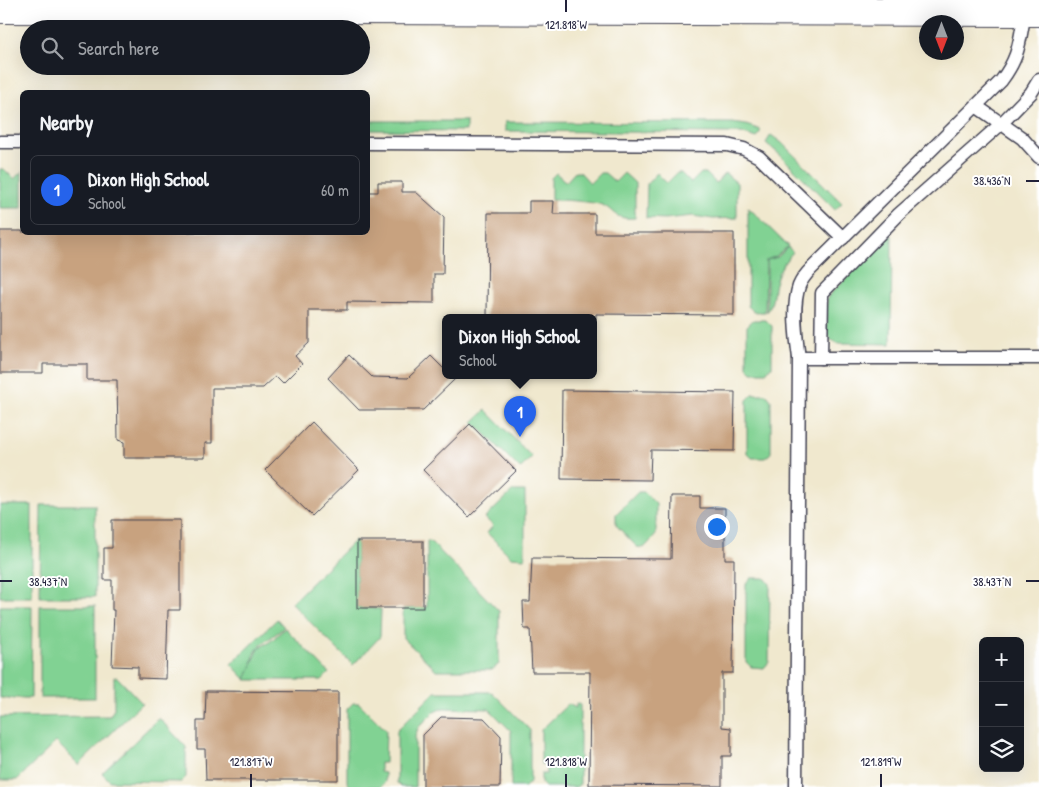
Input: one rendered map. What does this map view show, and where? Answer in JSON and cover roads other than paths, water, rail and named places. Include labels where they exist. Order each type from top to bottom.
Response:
[{"type":"street","points":[[0,9],[1029,8]]},
{"type":"lane","points":[[796,787],[799,358],[796,336],[796,309],[799,287],[802,279],[811,269],[1001,81],[1011,68],[1017,54],[1029,8]]},
{"type":"lane","points":[[821,358],[822,293],[899,214],[1001,124],[1031,93],[1039,80]]},
{"type":"lane","points":[[976,106],[1022,138],[1039,157]]},
{"type":"lane","points":[[0,142],[20,142]]},
{"type":"lane","points":[[370,143],[727,145],[744,149],[759,158],[843,238]]},
{"type":"lane","points":[[799,358],[1039,358]]},
{"type":"place","name":"Dixon High School","points":[[520,437]]}]
